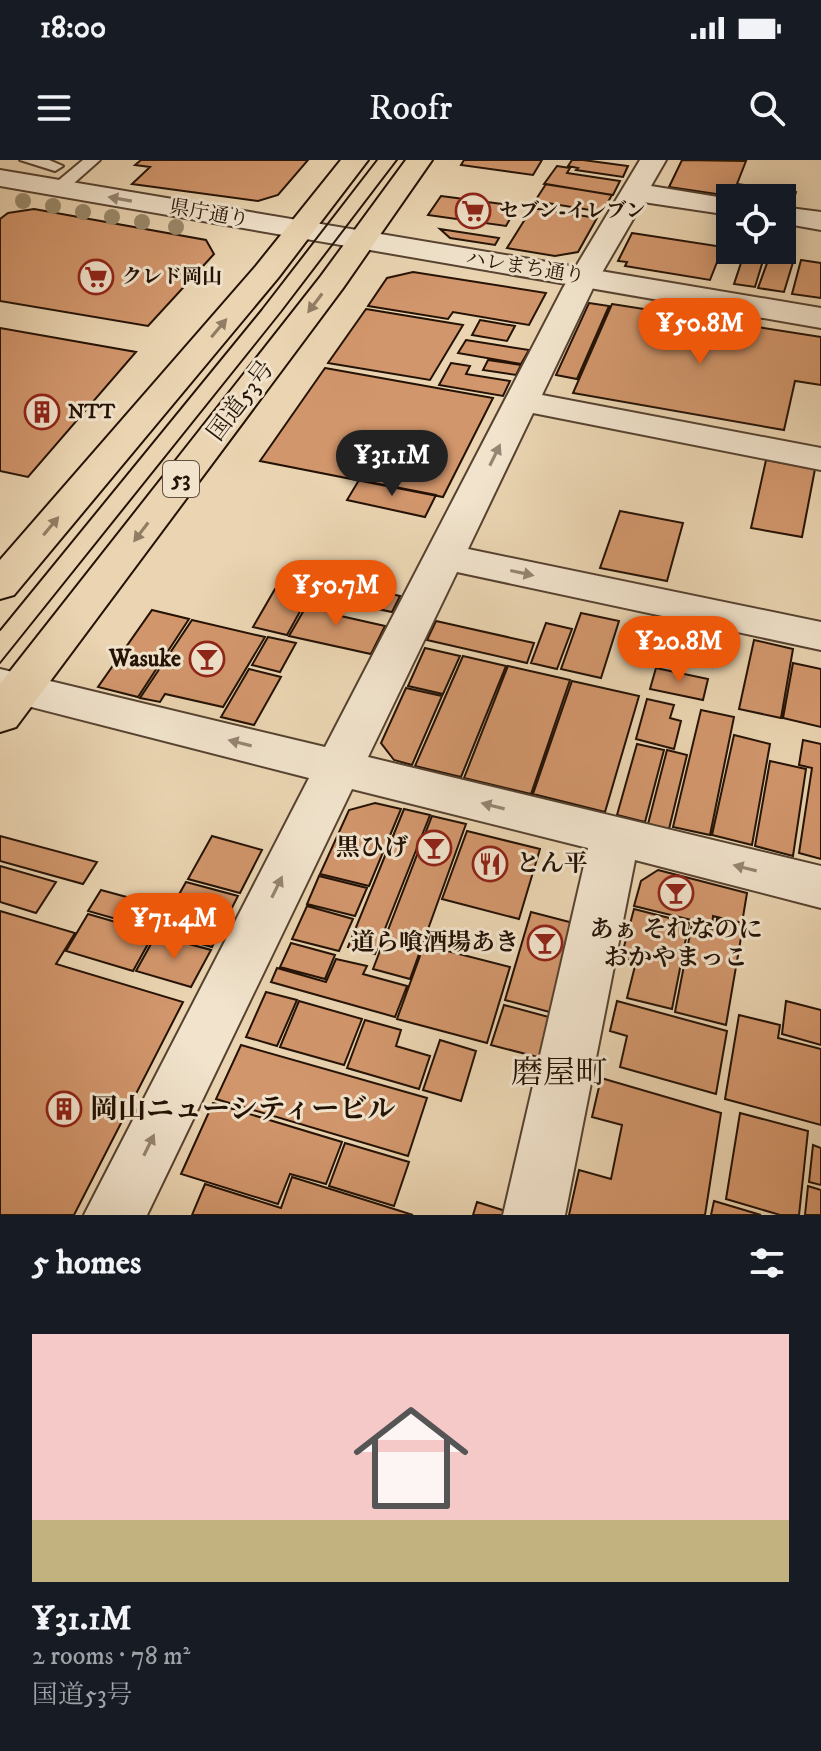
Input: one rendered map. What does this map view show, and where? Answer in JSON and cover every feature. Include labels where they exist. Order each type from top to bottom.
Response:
[{"type":"highway","points":[[0,586],[300,230],[355,160]]},
{"type":"highway","name":"国道53号","points":[[7,697],[362,241],[419,160]]},
{"type":"street","points":[[115,1215],[584,278],[653,160]]},
{"type":"street","name":"県庁通り","points":[[0,178],[57,177],[300,230],[418,250]]},
{"type":"street","points":[[634,192],[716,205]]},
{"type":"street","points":[[796,217],[821,221]]},
{"type":"street","name":"ハレまち通り","points":[[418,250],[821,318]]},
{"type":"street","points":[[522,401],[821,459]]},
{"type":"street","points":[[446,557],[821,636]]},
{"type":"street","points":[[7,697],[337,767],[821,887]]},
{"type":"street","points":[[534,1215],[615,836]]},
{"type":"lane","points":[[28,160],[57,177],[92,160]]},
{"type":"building","points":[[141,160],[308,160],[278,195],[258,201],[132,184],[150,167],[135,165]]},
{"type":"building","points":[[464,160],[542,160],[533,175],[461,165]]},
{"type":"building","points":[[572,160],[628,166],[623,177],[576,170],[578,168],[568,166]]},
{"type":"building","points":[[682,160],[746,161],[737,184],[716,184],[716,194],[669,187]]},
{"type":"building","points":[[557,166],[570,168],[567,173],[620,181],[613,195],[544,184]]},
{"type":"building","points":[[546,184],[612,195],[602,212],[535,201]]},
{"type":"building","name":"セブン-イレブン","points":[[441,196],[517,206],[506,226],[428,215]]},
{"type":"building","points":[[532,208],[597,218],[578,252],[555,256],[507,248]]},
{"type":"building","name":"クレド岡山","points":[[34,209],[206,240],[214,254],[148,326],[0,301],[0,219],[8,213]]},
{"type":"building","points":[[440,229],[499,238],[495,245],[450,238]]},
{"type":"building","points":[[632,233],[716,246],[716,264],[710,280],[625,266],[627,262],[618,261]]},
{"type":"building","points":[[801,260],[821,263],[821,298],[792,294]]},
{"type":"building","points":[[741,264],[762,264],[755,287],[734,284]]},
{"type":"building","points":[[767,264],[792,264],[784,292],[758,288]]},
{"type":"building","points":[[413,272],[546,293],[529,325],[453,312],[448,319],[368,306],[387,278]]},
{"type":"building","points":[[589,303],[609,306],[577,379],[556,375]]},
{"type":"building","points":[[612,304],[821,337],[821,385],[795,381],[784,430],[573,393]]},
{"type":"building","points":[[366,309],[463,325],[430,380],[328,363]]},
{"type":"building","points":[[480,320],[515,326],[507,341],[472,335]]},
{"type":"building","name":"NTT","points":[[0,328],[136,352],[28,477],[0,471]]},
{"type":"building","points":[[466,340],[529,350],[521,364],[458,353]]},
{"type":"building","points":[[488,360],[521,365],[516,375],[483,370]]},
{"type":"building","points":[[451,363],[470,366],[466,374],[510,381],[503,396],[439,385]]},
{"type":"building","points":[[325,368],[493,398],[443,497],[260,461]]},
{"type":"building","points":[[766,460],[815,469],[802,537],[751,528]]},
{"type":"building","points":[[359,480],[436,495],[425,517],[347,500]]},
{"type":"building","points":[[620,511],[683,523],[667,581],[600,568]]},
{"type":"building","points":[[289,572],[400,596],[392,612],[279,588]]},
{"type":"building","points":[[275,589],[308,597],[287,635],[253,627]]},
{"type":"building","points":[[311,598],[337,604],[332,614],[385,626],[371,654],[289,636]]},
{"type":"building","points":[[152,610],[189,619],[138,697],[98,687]]},
{"type":"building","points":[[581,613],[619,621],[601,678],[561,669]]},
{"type":"building","points":[[670,618],[721,629],[712,667],[660,656]]},
{"type":"building","points":[[192,620],[265,637],[223,707],[165,694],[160,702],[140,698]]},
{"type":"building","points":[[436,621],[534,643],[527,663],[427,640]]},
{"type":"building","points":[[546,623],[572,629],[557,669],[531,663]]},
{"type":"building","points":[[268,637],[296,643],[280,672],[252,665]]},
{"type":"building","points":[[754,640],[793,649],[781,718],[739,709]]},
{"type":"building","points":[[425,648],[460,656],[443,694],[408,686]]},
{"type":"building","points":[[463,656],[506,666],[461,777],[415,766]]},
{"type":"building","points":[[793,663],[821,669],[821,727],[783,718]]},
{"type":"building","points":[[508,666],[570,680],[531,794],[464,778]]},
{"type":"building","points":[[656,668],[708,679],[703,700],[650,689]]},
{"type":"building","points":[[249,669],[281,677],[254,725],[221,717]]},
{"type":"building","points":[[572,681],[639,696],[605,812],[533,794]]},
{"type":"building","points":[[406,688],[442,696],[412,765],[394,760],[381,743]]},
{"type":"building","points":[[647,699],[674,705],[670,718],[681,721],[674,749],[636,739]]},
{"type":"building","points":[[701,710],[734,717],[710,835],[673,827]]},
{"type":"building","points":[[734,735],[770,744],[752,845],[712,835]]},
{"type":"building","points":[[803,740],[821,744],[821,859],[799,853],[812,768],[799,765]]},
{"type":"building","points":[[637,744],[664,750],[645,822],[617,815]]},
{"type":"building","points":[[667,750],[687,755],[669,829],[648,824]]},
{"type":"building","points":[[770,761],[806,769],[793,856],[755,846]]},
{"type":"building","points":[[375,803],[401,809],[369,886],[320,874],[349,810]]},
{"type":"building","points":[[404,809],[430,815],[375,954],[348,947]]},
{"type":"building","points":[[432,816],[466,824],[410,979],[373,969]]},
{"type":"building","points":[[467,831],[540,849],[519,919],[442,899]]},
{"type":"building","points":[[0,836],[97,862],[83,884],[0,861]]},
{"type":"building","points":[[212,836],[262,850],[240,893],[188,879]]},
{"type":"building","points":[[0,866],[56,882],[36,913],[0,902]]},
{"type":"building","points":[[658,870],[747,893],[742,923],[713,916],[712,925],[634,906],[641,881]]},
{"type":"building","points":[[319,876],[367,888],[355,916],[307,904]]},
{"type":"building","points":[[186,882],[238,896],[212,947],[158,932]]},
{"type":"building","points":[[101,890],[167,908],[155,930],[88,911]]},
{"type":"building","points":[[307,906],[353,919],[339,951],[292,939]]},
{"type":"building","points":[[634,909],[689,923],[672,1009],[627,998],[636,962],[621,958]]},
{"type":"building","name":"岡山ニューシティービル","points":[[0,911],[75,933],[56,964],[183,1002],[74,1215],[0,1215]]},
{"type":"building","points":[[531,912],[581,925],[557,1014],[505,1000]]},
{"type":"building","points":[[88,914],[154,933],[133,971],[66,951]]},
{"type":"building","points":[[717,919],[743,926],[726,1025],[675,1012],[692,924],[716,930]]},
{"type":"building","points":[[156,935],[211,950],[191,987],[136,971]]},
{"type":"building","points":[[291,943],[335,955],[325,979],[280,967]]},
{"type":"building","points":[[424,945],[510,967],[487,1043],[397,1019]]},
{"type":"building","points":[[336,959],[367,966],[363,974],[407,986],[395,1017],[271,982],[277,968],[326,982]]},
{"type":"building","points":[[266,992],[297,1000],[277,1046],[246,1037]]},
{"type":"building","points":[[299,1001],[362,1019],[344,1065],[280,1047]]},
{"type":"building","points":[[617,1001],[727,1031],[716,1094],[620,1067],[627,1036],[610,1031]]},
{"type":"building","points":[[786,1001],[821,1010],[821,1045],[782,1034]]},
{"type":"building","points":[[504,1005],[556,1019],[545,1059],[491,1045]]},
{"type":"building","points":[[739,1015],[780,1025],[778,1038],[821,1049],[821,1125],[725,1099]]},
{"type":"building","points":[[365,1020],[401,1030],[396,1046],[430,1056],[419,1089],[347,1068]]},
{"type":"building","points":[[440,1040],[476,1051],[461,1101],[423,1090]]},
{"type":"building","points":[[241,1045],[427,1098],[408,1156],[216,1099]]},
{"type":"building","points":[[601,1078],[721,1113],[705,1215],[569,1215],[579,1170],[611,1179],[622,1125],[592,1117]]},
{"type":"building","points":[[213,1103],[342,1142],[326,1184],[290,1174],[278,1204],[181,1174]]},
{"type":"building","points":[[740,1113],[808,1131],[799,1215],[780,1215],[726,1199]]},
{"type":"building","points":[[345,1143],[409,1162],[394,1206],[329,1186]]},
{"type":"building","points":[[813,1145],[821,1148],[821,1185],[809,1182]]},
{"type":"building","points":[[292,1177],[413,1215],[192,1215],[205,1184],[281,1208]]},
{"type":"building","points":[[808,1186],[821,1190],[821,1215],[805,1215]]},
{"type":"building","points":[[714,1201],[761,1215],[711,1215]]},
{"type":"building","points":[[477,1202],[515,1214],[473,1215]]},
{"type":"tram line","points":[[0,630],[262,309],[377,160]]},
{"type":"tram line","points":[[0,663],[281,312],[397,160]]},
{"type":"place","name":"セブン-イレブン","points":[[473,211]]},
{"type":"place","name":"クレド岡山","points":[[96,277]]},
{"type":"place","name":"NTT","points":[[42,412]]},
{"type":"place","name":"Wasuke","points":[[207,659]]},
{"type":"place","name":"黒ひげ","points":[[434,848]]},
{"type":"place","name":"とん平","points":[[490,864]]},
{"type":"place","name":"あぁ それなのに おかやまっこ","points":[[676,893]]},
{"type":"place","name":"道ら喰酒場あき","points":[[545,943]]},
{"type":"place","name":"岡山ニューシティービル","points":[[64,1109]]},
{"type":"district","name":"磨屋町","points":[[559,1074]]}]
